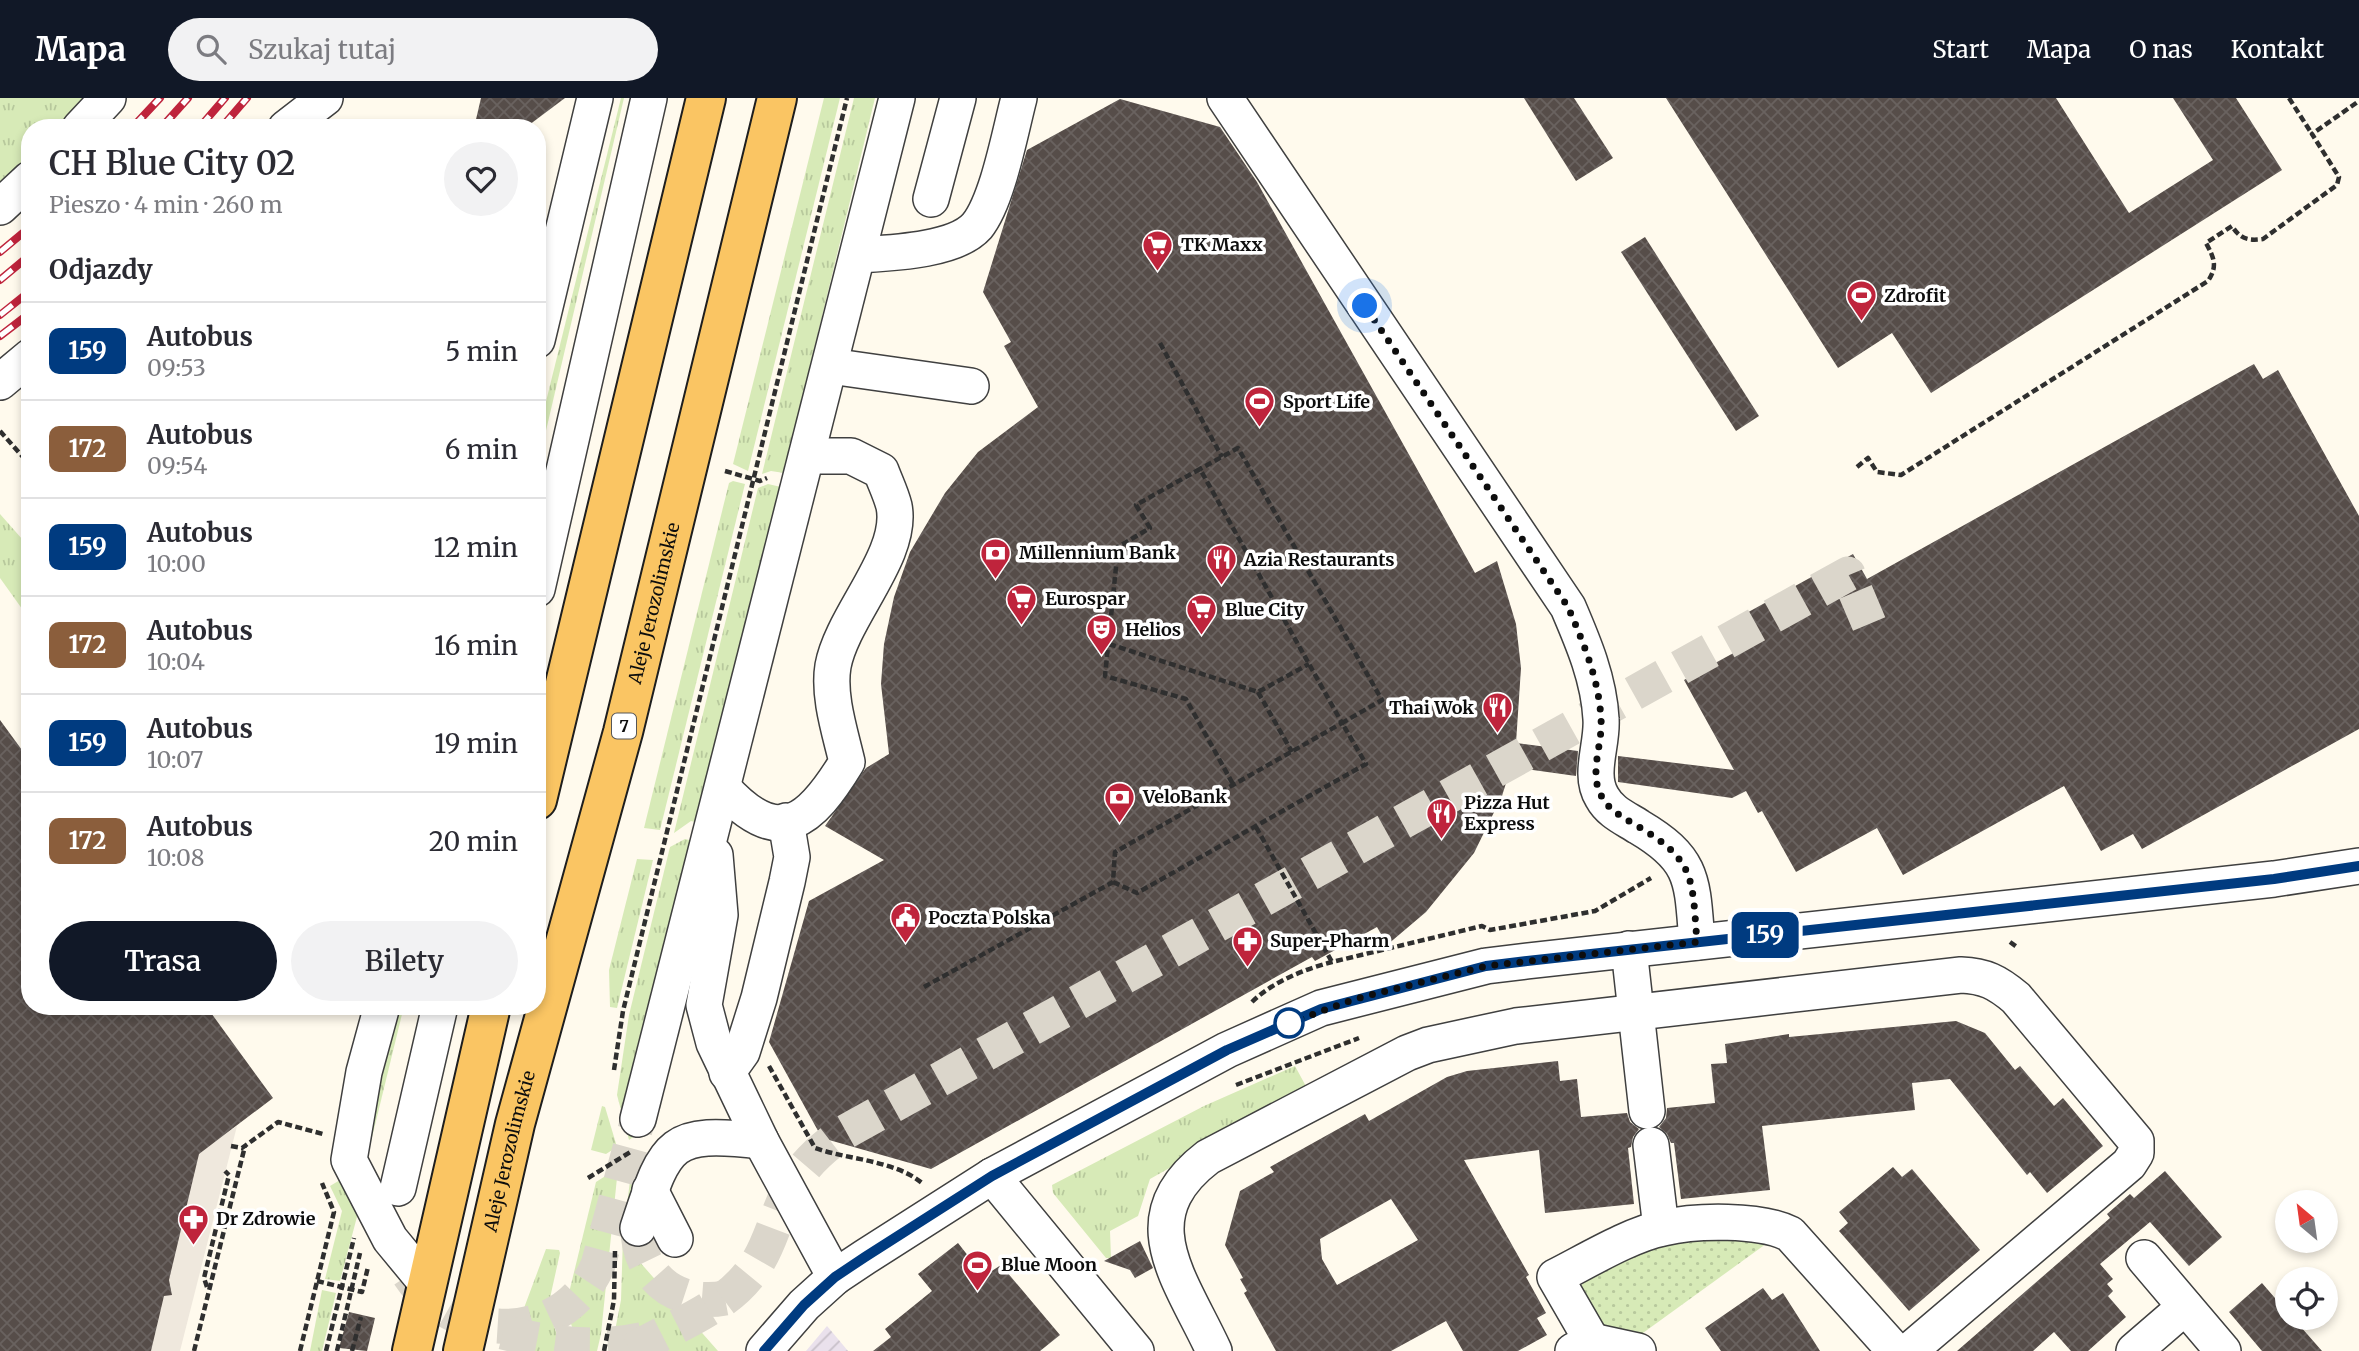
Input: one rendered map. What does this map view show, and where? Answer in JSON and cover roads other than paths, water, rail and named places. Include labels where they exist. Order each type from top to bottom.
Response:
[{"type":"main road","points":[[546,763],[706,98]]},
{"type":"main road","name":"Aleje Jerozolimskie","points":[[546,1011],[623,732],[777,98]]},
{"type":"main road","points":[[412,1351],[489,1015]]},
{"type":"main road","name":"Aleje Jerozolimskie","points":[[463,1351],[515,1124],[545,1015]]},
{"type":"street","points":[[88,119],[108,98]]},
{"type":"street","points":[[298,119],[325,98]]},
{"type":"street","points":[[546,302],[595,98]]},
{"type":"street","points":[[546,550],[649,98]]},
{"type":"street","points":[[638,1119],[805,470],[897,98]]},
{"type":"street","points":[[931,199],[958,98]]},
{"type":"street","points":[[858,254],[904,252],[941,245],[975,228],[990,203],[1020,98]]},
{"type":"street","points":[[1225,98],[1568,607],[1590,658],[1601,719],[1595,778],[1600,795],[1611,810],[1668,844],[1681,859],[1693,898],[1697,942]]},
{"type":"street","points":[[0,207],[21,187]]},
{"type":"street","points":[[0,382],[21,364]]},
{"type":"street","points":[[830,366],[971,386]]},
{"type":"street","points":[[723,788],[755,817],[773,822],[802,819],[818,806],[847,762],[836,713],[833,667],[846,626],[894,534],[894,508],[881,471],[851,456],[805,470]]},
{"type":"street","points":[[727,1073],[742,1052],[787,882],[792,857],[786,821]]},
{"type":"street","points":[[712,836],[720,915],[704,1005],[727,1073],[835,1277]]},
{"type":"street","points":[[764,1351],[804,1305],[835,1277],[992,1176],[1227,1050],[1321,1009],[1486,966],[2274,879],[2359,866]]},
{"type":"street","points":[[1629,949],[1661,1228]]},
{"type":"street","points":[[1214,1351],[1169,1252],[1164,1231],[1166,1210],[1175,1190],[1189,1171],[1219,1151],[1428,1045],[1516,1026],[1961,975],[1983,976],[1996,981],[2015,998],[2136,1141],[2137,1153],[2129,1164],[1909,1351]]},
{"type":"street","points":[[380,1015],[364,1072],[349,1160],[390,1239],[428,1284]]},
{"type":"street","points":[[398,1188],[438,1015]]},
{"type":"street","points":[[638,1228],[662,1162],[685,1143],[714,1136],[761,1141]]},
{"type":"street","points":[[992,1176],[1136,1351]]},
{"type":"street","points":[[650,1190],[676,1239]]},
{"type":"street","points":[[1638,1351],[1582,1346],[1555,1277],[1661,1228],[1747,1224],[1773,1225],[1790,1234],[1895,1351]]},
{"type":"street","points":[[2144,1258],[2223,1351]]},
{"type":"street","points":[[2134,1351],[2185,1307]]},
{"type":"tunnel","points":[[631,1351],[709,1309],[748,1276],[761,1257],[787,1194],[798,1175],[819,1152],[845,1132],[1848,574],[1870,626]]},
{"type":"tunnel","points":[[409,1275],[429,1298],[453,1314],[480,1324],[508,1326],[535,1322],[560,1310],[582,1292],[598,1265],[638,1119]]},
{"type":"tunnel","points":[[638,1228],[645,1261],[664,1285],[691,1298],[725,1298]]},
{"type":"tunnel","points":[[503,1332],[578,1345],[615,1344],[653,1337]]},
{"type":"railway","points":[[140,119],[160,98]]},
{"type":"railway","points":[[169,119],[188,98]]},
{"type":"railway","points":[[207,119],[225,98]]},
{"type":"railway","points":[[229,119],[247,98]]},
{"type":"railway","points":[[0,252],[21,234]]},
{"type":"railway","points":[[0,280],[21,262]]},
{"type":"railway","points":[[0,315],[21,298]]},
{"type":"railway","points":[[0,336],[21,320]]},
{"type":"place","name":"TK Maxx","points":[[1158,272]]},
{"type":"place","name":"Zdrofit","points":[[1861,323]]},
{"type":"place","name":"Sport Life","points":[[1260,429]]},
{"type":"place","name":"Millennium Bank","points":[[996,580]]},
{"type":"place","name":"Azia Restaurants","points":[[1221,587]]},
{"type":"place","name":"Eurospar","points":[[1022,626]]},
{"type":"place","name":"Blue City","points":[[1202,637]]},
{"type":"place","name":"Helios","points":[[1102,657]]},
{"type":"place","name":"Thai Wok","points":[[1497,735]]},
{"type":"place","name":"VeloBank","points":[[1120,824]]},
{"type":"place","name":"Pizza Hut Express","points":[[1441,840]]},
{"type":"place","name":"Poczta Polska","points":[[905,945]]},
{"type":"place","name":"Super-Pharm","points":[[1247,968]]},
{"type":"place","name":"Dr Zdrowie","points":[[193,1246]]},
{"type":"place","name":"Blue Moon","points":[[978,1292]]}]
